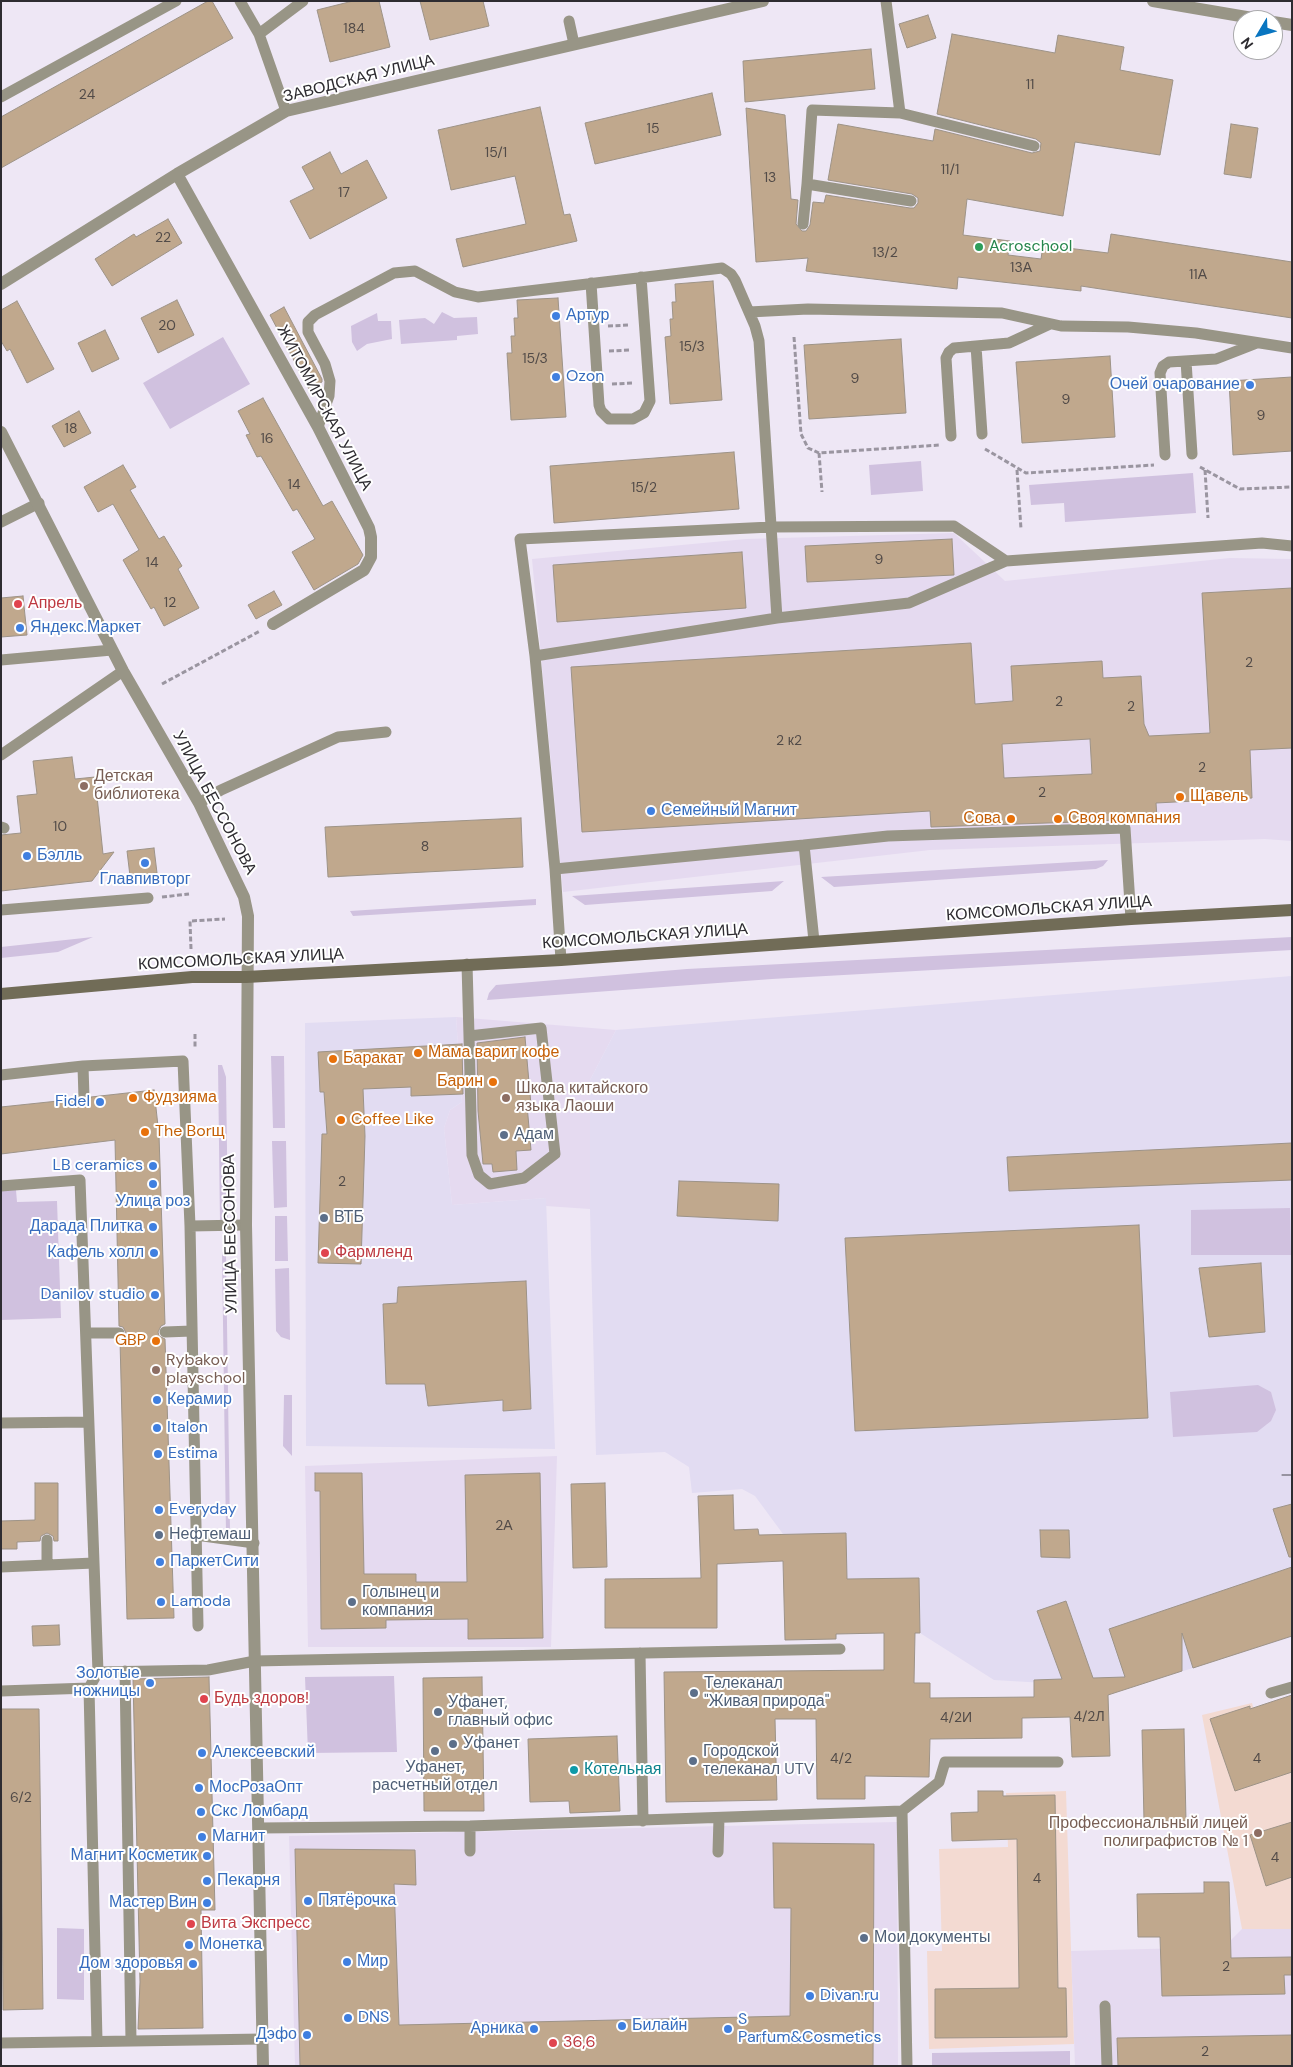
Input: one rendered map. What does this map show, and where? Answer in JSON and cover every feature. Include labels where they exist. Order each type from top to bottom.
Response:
[{"type":"main road","name":"КОМСОМОЛЬСКАЯ УЛИЦА","points":[[1,994],[192,977],[246,977],[561,960],[1131,919],[1292,910]]},
{"type":"street","name":"ЗАВОДСКАЯ УЛИЦА","points":[[1,284],[177,174],[286,111],[764,1]]},
{"type":"street","points":[[1153,1],[1233,15]]},
{"type":"street","name":"ЖИТОМИРСКАЯ УЛИЦА","points":[[177,174],[318,427],[369,528],[372,543],[370,557],[364,570],[273,624]]},
{"type":"street","name":"УЛИЦА БЕССОНОВА","points":[[1,432],[40,503],[112,650],[199,802],[244,897],[248,916],[246,977],[246,1225],[254,1543],[263,2066]]},
{"type":"lane","points":[[1,97],[176,1]]},
{"type":"lane","points":[[240,1],[259,34],[286,111]]},
{"type":"lane","points":[[259,34],[303,1]]},
{"type":"lane","points":[[886,1],[900,113]]},
{"type":"lane","points":[[569,20],[574,44]]},
{"type":"lane","points":[[803,224],[812,110],[900,113],[1034,146]]},
{"type":"lane","points":[[807,184],[911,201]]},
{"type":"lane","points":[[318,427],[329,396],[330,381],[325,364],[308,332],[308,322],[315,315],[376,282],[401,271],[415,271],[455,292],[478,297],[722,268],[731,274],[749,312],[759,341],[777,618]]},
{"type":"lane","points":[[591,283],[601,411],[614,420],[633,419],[644,413],[650,401],[641,277]]},
{"type":"lane","points":[[749,312],[808,309],[1010,314],[1066,327],[1141,328],[1196,333],[1292,348]]},
{"type":"lane","points":[[951,436],[946,358],[949,352],[954,348],[1009,343],[1050,324]]},
{"type":"lane","points":[[1166,455],[1160,373],[1163,366],[1169,362],[1224,357],[1257,343]]},
{"type":"lane","points":[[976,346],[981,439]]},
{"type":"lane","points":[[1186,361],[1193,459]]},
{"type":"lane","points":[[1,522],[40,503]]},
{"type":"lane","points":[[561,960],[555,868],[534,656],[520,539],[771,527],[954,526],[1006,561]]},
{"type":"lane","points":[[534,656],[777,618],[909,603],[1006,561],[1262,543],[1292,546]]},
{"type":"lane","points":[[1,660],[112,650]]},
{"type":"lane","points":[[1,755],[124,671]]},
{"type":"lane","points":[[199,802],[221,790],[338,737],[386,732]]},
{"type":"lane","points":[[555,868],[888,836],[1125,828],[1131,919]]},
{"type":"lane","points":[[804,845],[814,941]]},
{"type":"lane","points":[[1,910],[148,898]]},
{"type":"lane","points":[[467,964],[472,1154],[479,1175],[490,1184],[524,1178],[555,1154],[541,1028],[469,1036]]},
{"type":"lane","points":[[1,1075],[83,1066],[183,1061],[190,1226],[198,1626]]},
{"type":"lane","points":[[83,1066],[84,1098]]},
{"type":"lane","points":[[1,1186],[80,1180],[98,1672],[89,1688],[97,2041]]},
{"type":"lane","points":[[190,1226],[246,1225]]},
{"type":"lane","points":[[165,1332],[192,1331]]},
{"type":"lane","points":[[86,1333],[120,1333]]},
{"type":"lane","points":[[1,1423],[88,1422]]},
{"type":"lane","points":[[196,1535],[254,1543]]},
{"type":"lane","points":[[47,1540],[47,1565]]},
{"type":"lane","points":[[1,1567],[94,1563]]},
{"type":"lane","points":[[98,1672],[208,1670],[255,1661],[840,1649]]},
{"type":"lane","points":[[640,1653],[643,1821]]},
{"type":"lane","points":[[124,1671],[131,2041]]},
{"type":"lane","points":[[1271,1693],[1292,1687]]},
{"type":"lane","points":[[1,1691],[89,1688]]},
{"type":"lane","points":[[259,1828],[470,1826],[902,1811],[939,1782],[945,1762],[1058,1762]]},
{"type":"lane","points":[[902,1811],[907,2066]]},
{"type":"lane","points":[[718,1852],[719,1818]]},
{"type":"lane","points":[[470,1826],[470,1851]]},
{"type":"lane","points":[[1105,2006],[1107,2066]]},
{"type":"lane","points":[[1,2043],[263,2039]]},
{"type":"path","points":[[594,327],[644,324]]},
{"type":"path","points":[[794,337],[800,434],[808,448],[819,453],[942,444]]},
{"type":"path","points":[[596,352],[646,349]]},
{"type":"path","points":[[598,385],[648,382]]},
{"type":"path","points":[[981,439],[1017,469],[1030,474],[1157,465]]},
{"type":"path","points":[[819,453],[822,492]]},
{"type":"path","points":[[1193,459],[1205,470],[1240,489],[1292,487]]},
{"type":"path","points":[[1017,469],[1021,529]]},
{"type":"path","points":[[1205,470],[1208,518]]},
{"type":"path","points":[[162,684],[273,624]]},
{"type":"path","points":[[148,898],[189,894]]},
{"type":"path","points":[[191,949],[190,921],[225,919]]},
{"type":"path","points":[[195,1034],[195,1048]]},
{"type":"shaded area","points":[[442,312],[454,318],[477,317],[478,334],[457,336],[457,340],[401,344],[399,320],[425,318],[434,324]]},
{"type":"shaded area","points":[[377,313],[378,321],[391,321],[392,339],[367,344],[357,351],[352,342],[351,326]]},
{"type":"shaded area","points":[[223,337],[250,384],[170,429],[143,383]]},
{"type":"shaded area","points":[[921,461],[923,491],[871,495],[869,465]]},
{"type":"shaded area","points":[[1193,473],[1196,513],[1065,522],[1064,503],[1031,505],[1029,485]]},
{"type":"shaded area","points":[[954,533],[1005,581],[1230,558],[1292,559],[1292,841],[1265,839],[930,850],[563,892],[532,559],[746,539]]},
{"type":"shaded area","points":[[1108,860],[1103,866],[1096,869],[834,887],[821,877]]},
{"type":"shaded area","points":[[784,881],[772,891],[585,905],[572,896]]},
{"type":"shaded area","points":[[536,899],[536,905],[353,916],[350,911]]},
{"type":"shaded area","points":[[93,937],[58,952],[1,958],[1,947]]},
{"type":"shaded area","points":[[1292,937],[1292,950],[772,979],[487,1000],[489,993],[496,985],[687,969]]},
{"type":"shaded area","points":[[1292,976],[1292,1637],[1129,1688],[994,1680],[920,1633],[837,1634],[836,1639],[785,1640],[783,1534],[755,1496],[742,1489],[692,1493],[689,1467],[665,1452],[596,1455],[590,1209],[590,1080],[616,1030]]},
{"type":"shaded area","points":[[456,1017],[616,1030],[590,1080],[590,1209],[546,1206],[546,1198],[452,1205],[444,1128],[450,1110],[462,1102]]},
{"type":"shaded area","points":[[456,1017],[462,1102],[450,1110],[444,1128],[452,1205],[546,1198],[555,1449],[306,1446],[305,1023]]},
{"type":"shaded area","points":[[271,1056],[284,1056],[285,1128],[273,1128]]},
{"type":"shaded area","points":[[218,1065],[222,1065],[226,1077],[228,1221],[220,1222]]},
{"type":"shaded area","points":[[272,1141],[286,1141],[287,1207],[274,1208]]},
{"type":"shaded area","points":[[16,1190],[17,1202],[57,1201],[61,1318],[1,1320],[1,1191]]},
{"type":"shaded area","points":[[1290,1208],[1291,1255],[1191,1255],[1191,1210]]},
{"type":"shaded area","points":[[275,1216],[287,1216],[288,1261],[275,1261]]},
{"type":"shaded area","points":[[222,1252],[226,1254],[230,1532],[226,1534]]},
{"type":"shaded area","points":[[289,1268],[290,1340],[281,1337],[276,1331],[275,1269]]},
{"type":"shaded area","points":[[1258,1385],[1271,1392],[1276,1410],[1271,1421],[1257,1432],[1173,1437],[1170,1392]]},
{"type":"shaded area","points":[[284,1395],[292,1395],[292,1456],[283,1446]]},
{"type":"shaded area","points":[[557,1456],[551,1647],[308,1647],[305,1466]]},
{"type":"shaded area","points":[[394,1676],[397,1752],[308,1753],[305,1677]]},
{"type":"shaded area","name":"Профессиональный лицей полиграфистов № 1","points":[[1252,1703],[1261,1737],[1292,1728],[1292,1929],[1242,1929],[1202,1715]]},
{"type":"shaded area","points":[[1066,1791],[1074,2044],[929,2049],[927,1951],[942,1951],[939,1849],[1008,1847],[1006,1793]]},
{"type":"shaded area","points":[[897,1822],[898,2066],[295,2066],[289,1836]]},
{"type":"shaded area","points":[[57,1928],[84,1929],[84,2000],[57,1999]]},
{"type":"shaded area","points":[[1242,1929],[1292,1929],[1292,2066],[1075,2066],[1071,1951],[1224,1947]]},
{"type":"shaded area","points":[[1070,2051],[1070,2066],[932,2066],[932,2053]]},
{"type":"building","points":[[208,1],[212,1],[233,38],[1,168],[1,117]]},
{"type":"building","points":[[353,1],[379,1],[390,47],[330,62],[317,10]]},
{"type":"building","points":[[420,1],[483,1],[489,26],[430,40]]},
{"type":"building","points":[[928,15],[936,38],[907,48],[899,24]]},
{"type":"building","points":[[952,34],[1055,53],[1058,35],[1124,47],[1120,70],[1173,80],[1160,155],[1075,142],[1063,216],[967,199],[963,235],[1010,241],[1008,255],[1041,259],[1043,245],[1108,253],[1111,234],[1292,262],[1292,318],[1081,286],[1081,291],[958,277],[957,289],[806,271],[808,258],[756,262],[746,108],[785,115],[791,199],[798,200],[796,224],[802,231],[806,231],[810,225],[813,202],[824,203],[826,195],[910,208],[914,208],[918,203],[918,198],[912,194],[828,180],[838,124],[933,141],[935,129],[1032,153],[1040,151],[1041,143],[1036,139],[937,114]]},
{"type":"building","points":[[871,49],[875,89],[745,102],[743,61]]},
{"type":"building","points":[[712,93],[721,135],[595,164],[585,123]]},
{"type":"building","points":[[540,107],[564,215],[570,214],[577,241],[463,267],[456,239],[526,224],[515,176],[451,190],[438,130]]},
{"type":"building","points":[[1231,124],[1258,128],[1251,178],[1224,174]]},
{"type":"building","points":[[330,152],[341,174],[367,160],[387,198],[310,239],[290,201],[314,189],[302,167]]},
{"type":"building","points":[[168,219],[182,243],[112,286],[95,259],[134,234],[136,237]]},
{"type":"building","points":[[713,281],[722,400],[670,404],[665,337],[671,336],[672,302],[676,302],[675,284]]},
{"type":"building","points":[[558,298],[566,417],[511,420],[507,353],[512,353],[511,336],[515,336],[514,318],[518,318],[517,300]]},
{"type":"building","points":[[177,300],[194,335],[158,353],[141,318]]},
{"type":"building","points":[[17,301],[54,369],[27,383],[10,349],[7,351],[1,341],[1,310]]},
{"type":"building","points":[[284,307],[322,379],[322,382],[309,389],[270,315]]},
{"type":"building","points":[[105,330],[119,359],[92,372],[78,343]]},
{"type":"building","points":[[901,339],[906,413],[809,419],[804,345]]},
{"type":"building","points":[[1110,356],[1115,437],[1022,443],[1016,362]]},
{"type":"building","points":[[1292,377],[1292,451],[1233,455],[1229,381]]},
{"type":"building","points":[[263,398],[323,506],[332,501],[363,555],[358,564],[314,590],[292,552],[315,539],[297,509],[293,511],[261,456],[257,457],[246,435],[250,434],[238,411]]},
{"type":"building","points":[[79,411],[91,433],[64,447],[52,426]]},
{"type":"building","points":[[734,452],[739,509],[554,523],[550,466]]},
{"type":"building","points":[[123,465],[136,487],[130,490],[159,539],[164,536],[182,566],[178,569],[199,608],[164,626],[154,607],[151,609],[123,560],[139,550],[113,504],[98,512],[84,487]]},
{"type":"building","points":[[952,539],[954,575],[807,582],[805,546]]},
{"type":"building","points":[[742,552],[746,608],[557,622],[553,565]]},
{"type":"building","points":[[1292,588],[1292,748],[1250,750],[1252,798],[1156,803],[1157,818],[931,827],[930,811],[582,832],[571,667],[971,643],[975,704],[1013,701],[1011,666],[1102,661],[1103,678],[1141,676],[1144,724],[1149,736],[1210,733],[1202,593]],"holes":[[[1090,739],[1092,774],[1004,778],[1002,744]]]},
{"type":"building","points":[[274,591],[282,605],[256,619],[248,605]]},
{"type":"building","points":[[23,596],[27,635],[1,637],[1,598]]},
{"type":"building","points":[[72,757],[75,779],[95,777],[103,854],[114,852],[92,881],[1,891],[1,835],[21,833],[17,796],[37,794],[33,761]]},
{"type":"building","points":[[521,818],[523,867],[328,877],[325,827]]},
{"type":"building","points":[[154,848],[157,873],[130,876],[127,851]]},
{"type":"building","points":[[525,1037],[531,1105],[527,1105],[531,1150],[516,1151],[517,1170],[493,1172],[492,1164],[483,1164],[478,1111],[477,1043]]},
{"type":"building","points":[[462,1044],[463,1094],[411,1096],[411,1087],[363,1089],[365,1136],[361,1264],[318,1263],[322,1134],[327,1134],[324,1092],[320,1092],[318,1052]]},
{"type":"building","points":[[154,1090],[159,1135],[165,1324],[161,1326],[158,1332],[159,1336],[165,1339],[174,1618],[127,1619],[120,1340],[125,1337],[126,1333],[123,1327],[119,1326],[115,1140],[1,1154],[1,1107],[77,1099],[80,1104],[85,1105],[90,1102],[91,1097]]},
{"type":"building","points":[[1292,1143],[1292,1180],[1009,1191],[1007,1157]]},
{"type":"building","points":[[679,1181],[779,1184],[778,1221],[677,1216]]},
{"type":"building","points":[[1139,1225],[1148,1418],[855,1431],[845,1238]]},
{"type":"building","points":[[1261,1263],[1265,1332],[1209,1337],[1199,1268]]},
{"type":"building","points":[[526,1281],[531,1409],[503,1411],[503,1400],[428,1406],[425,1384],[386,1384],[383,1304],[397,1303],[398,1287]]},
{"type":"building","points":[[315,1473],[362,1473],[364,1574],[416,1574],[416,1582],[467,1582],[465,1475],[540,1473],[543,1638],[468,1639],[468,1619],[386,1620],[386,1628],[321,1629],[320,1491],[315,1491]]},
{"type":"building","points":[[35,1483],[58,1483],[58,1541],[54,1541],[53,1536],[47,1533],[41,1536],[40,1541],[17,1542],[17,1549],[1,1549],[1,1521],[35,1520]]},
{"type":"building","points":[[605,1483],[607,1567],[573,1568],[571,1484]]},
{"type":"building","points":[[733,1495],[734,1530],[758,1529],[759,1535],[846,1533],[847,1579],[919,1578],[920,1633],[915,1633],[914,1683],[930,1683],[930,1698],[1034,1697],[1034,1680],[1062,1679],[1037,1611],[1066,1601],[1093,1678],[1125,1677],[1109,1629],[1292,1567],[1292,1636],[1193,1668],[1182,1633],[1182,1671],[1108,1695],[1110,1756],[1072,1757],[1070,1717],[1022,1718],[1022,1738],[930,1739],[929,1777],[865,1776],[865,1799],[817,1799],[816,1719],[775,1719],[777,1800],[666,1802],[664,1672],[884,1670],[884,1633],[836,1634],[836,1639],[785,1640],[783,1561],[717,1564],[717,1628],[605,1628],[605,1579],[701,1578],[698,1496]]},
{"type":"building","points":[[1292,1504],[1292,1557],[1289,1557],[1273,1509]]},
{"type":"building","points":[[1040,1530],[1069,1530],[1070,1558],[1041,1557]]},
{"type":"building","points":[[59,1625],[60,1645],[33,1646],[32,1626]]},
{"type":"building","points":[[209,1677],[215,1910],[201,1910],[203,2028],[138,2029],[140,1982],[133,1679]]},
{"type":"building","name":"Уфанет","points":[[482,1677],[484,1811],[424,1811],[423,1678]]},
{"type":"building","points":[[1292,1695],[1292,1772],[1235,1791],[1210,1719],[1250,1706],[1250,1709]]},
{"type":"building","points":[[1,1709],[39,1709],[43,2009],[3,2010]]},
{"type":"building","points":[[1184,1729],[1186,1821],[1144,1821],[1142,1730]]},
{"type":"building","name":"Котельная","points":[[617,1736],[620,1811],[570,1813],[569,1801],[530,1802],[528,1739]]},
{"type":"building","points":[[978,1791],[1003,1791],[1003,1796],[1055,1795],[1058,1988],[1066,1988],[1067,2037],[935,2038],[935,1989],[1019,1988],[1017,1839],[952,1841],[951,1813],[978,1812]]},
{"type":"building","points":[[1292,1822],[1292,1877],[1266,1886],[1250,1835]]},
{"type":"building","name":"Мир","points":[[773,1843],[874,1844],[873,2066],[300,2066],[295,1849],[415,1850],[416,1885],[394,1884],[399,2025],[790,2016],[791,1908],[774,1908]]},
{"type":"building","points":[[1204,1882],[1229,1882],[1231,1958],[1292,1957],[1292,1975],[1284,1975],[1285,1994],[1162,1996],[1160,1937],[1138,1937],[1137,1894],[1204,1893]]},
{"type":"building","points":[[1292,2035],[1292,2066],[1118,2066],[1117,2038]]},
{"type":"tram line","points":[[1282,1475],[1292,1475]]},
{"type":"place","name":"Acroschool","points":[[979,247]]},
{"type":"place","name":"Артур","points":[[556,316]]},
{"type":"place","name":"Ozon","points":[[556,377]]},
{"type":"place","name":"Очей очарование","points":[[1250,385]]},
{"type":"place","name":"Апрель","points":[[18,604]]},
{"type":"place","name":"Яндекс.Маркет","points":[[20,628]]},
{"type":"place","name":"Детская библиотека","points":[[84,786]]},
{"type":"place","name":"Щавель","points":[[1180,797]]},
{"type":"place","name":"Семейный Магнит","points":[[651,811]]},
{"type":"place","name":"Сова","points":[[1011,819]]},
{"type":"place","name":"Своя компания","points":[[1058,819]]},
{"type":"place","name":"Бэлль","points":[[27,856]]},
{"type":"place","name":"Главпивторг","points":[[145,863]]},
{"type":"place","name":"Мама варит кофе","points":[[418,1053]]},
{"type":"place","name":"Баракат","points":[[333,1059]]},
{"type":"place","name":"Барин","points":[[493,1082]]},
{"type":"place","name":"Фудзияма","points":[[133,1098]]},
{"type":"place","name":"Школа китайского языка Лаоши","points":[[506,1098]]},
{"type":"place","name":"Fidel","points":[[100,1102]]},
{"type":"place","name":"Coffee Like","points":[[341,1120]]},
{"type":"place","name":"The Borщ","points":[[145,1132]]},
{"type":"place","name":"Адам","points":[[504,1135]]},
{"type":"place","name":"LB ceramics","points":[[153,1166]]},
{"type":"place","name":"Улица роз","points":[[153,1184]]},
{"type":"place","name":"ВТБ","points":[[324,1218]]},
{"type":"place","name":"Дарада Плитка","points":[[153,1227]]},
{"type":"place","name":"Кафель холл","points":[[154,1253]]},
{"type":"place","name":"Фармленд","points":[[325,1253]]},
{"type":"place","name":"Danilov studio","points":[[155,1295]]},
{"type":"place","name":"GBP","points":[[156,1341]]},
{"type":"place","name":"Rybakov playschool","points":[[156,1370]]},
{"type":"place","name":"Керамир","points":[[157,1400]]},
{"type":"place","name":"Italon","points":[[157,1428]]},
{"type":"place","name":"Estima","points":[[158,1454]]},
{"type":"place","name":"Everyday","points":[[159,1510]]},
{"type":"place","name":"Нефтемаш","points":[[159,1535]]},
{"type":"place","name":"ПаркетСити","points":[[160,1562]]},
{"type":"place","name":"Lamoda","points":[[161,1602]]},
{"type":"place","name":"Голынец и компания","points":[[352,1602]]},
{"type":"place","name":"Золотые ножницы","points":[[150,1683]]},
{"type":"place","name":"Телеканал \"Живая природа\"","points":[[694,1693]]},
{"type":"place","name":"Будь здоров!","points":[[204,1699]]},
{"type":"place","name":"Уфанет, главный офис","points":[[438,1712]]},
{"type":"place","name":"Уфанет","points":[[453,1744]]},
{"type":"place","name":"Уфанет, расчетный отдел","points":[[435,1751]]},
{"type":"place","name":"Алексеевский","points":[[202,1753]]},
{"type":"place","name":"Городской телеканал UTV","points":[[693,1761]]},
{"type":"place","name":"Котельная","points":[[574,1770]]},
{"type":"place","name":"МосРозаОпт","points":[[199,1788]]},
{"type":"place","name":"Скс Ломбард","points":[[201,1812]]},
{"type":"place","name":"Профессиональный лицей полиграфистов № 1","points":[[1258,1833]]},
{"type":"place","name":"Магнит","points":[[202,1837]]},
{"type":"place","name":"Магнит Косметик","points":[[207,1856]]},
{"type":"place","name":"Пекарня","points":[[207,1881]]},
{"type":"place","name":"Пятёрочка","points":[[308,1901]]},
{"type":"place","name":"Мастер Вин","points":[[207,1903]]},
{"type":"place","name":"Вита Экспресс","points":[[191,1924]]},
{"type":"place","name":"Мои документы","points":[[864,1938]]},
{"type":"place","name":"Монетка","points":[[189,1945]]},
{"type":"place","name":"Мир","points":[[347,1962]]},
{"type":"place","name":"Дом здоровья","points":[[193,1964]]},
{"type":"place","name":"Divan.ru","points":[[810,1996]]},
{"type":"place","name":"DNS","points":[[348,2018]]},
{"type":"place","name":"Билайн","points":[[622,2026]]},
{"type":"place","name":"Арника","points":[[534,2029]]},
{"type":"place","name":"S Parfum&Cosmetics","points":[[728,2029]]},
{"type":"place","name":"Дэфо","points":[[307,2035]]},
{"type":"place","name":"36,6","points":[[553,2043]]}]
